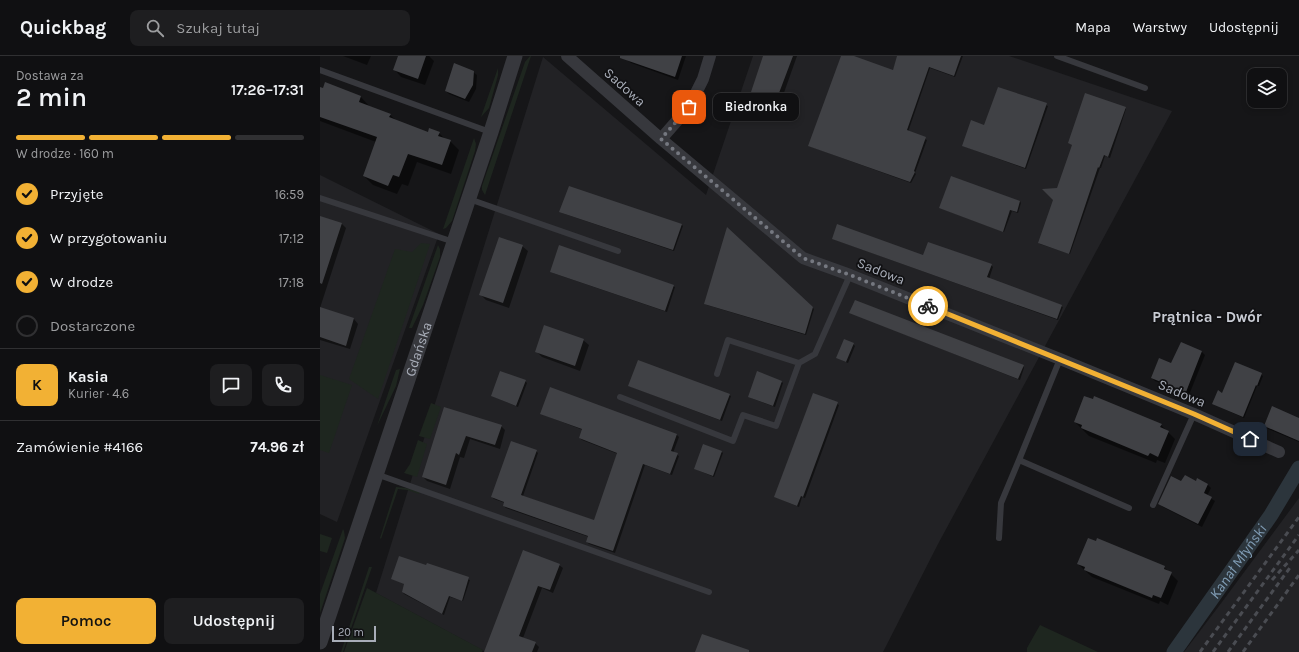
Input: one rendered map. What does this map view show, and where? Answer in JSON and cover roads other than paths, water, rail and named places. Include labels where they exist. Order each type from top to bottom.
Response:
[{"type":"street","name":"Gdańska","points":[[320,642],[492,132],[515,56]]},
{"type":"street","name":"Sadowa","points":[[567,56],[661,139],[803,258],[850,275],[1060,359],[1194,414],[1278,452]]},
{"type":"street","points":[[661,139],[689,107],[703,79],[710,56]]},
{"type":"lane","points":[[1057,56],[1145,88]]},
{"type":"lane","points":[[320,70],[492,132]]},
{"type":"lane","points":[[320,198],[454,242]]},
{"type":"lane","points":[[469,199],[618,251]]},
{"type":"lane","points":[[620,397],[733,441],[743,415],[776,426],[799,363],[815,354],[850,275]]},
{"type":"lane","points":[[717,374],[728,340],[799,363]]},
{"type":"lane","points":[[999,538],[1001,502],[1060,359]]},
{"type":"lane","points":[[1153,505],[1194,414]]},
{"type":"lane","points":[[1019,460],[1129,508]]},
{"type":"lane","points":[[376,474],[709,592]]},
{"type":"waterway","name":"Kanał Młyński","points":[[1174,652],[1271,515],[1299,468]]},
{"type":"railway","points":[[1200,652],[1299,517]]},
{"type":"railway","points":[[1213,652],[1299,535]]},
{"type":"railway","points":[[1272,580],[1299,550]]},
{"type":"railway","points":[[1228,652],[1292,565]]},
{"type":"railway","points":[[1243,652],[1299,575]]},
{"type":"place","name":"Biedronka","points":[[689,107]]},
{"type":"district","name":"Prątnica - Dwór","points":[[1207,317]]}]
